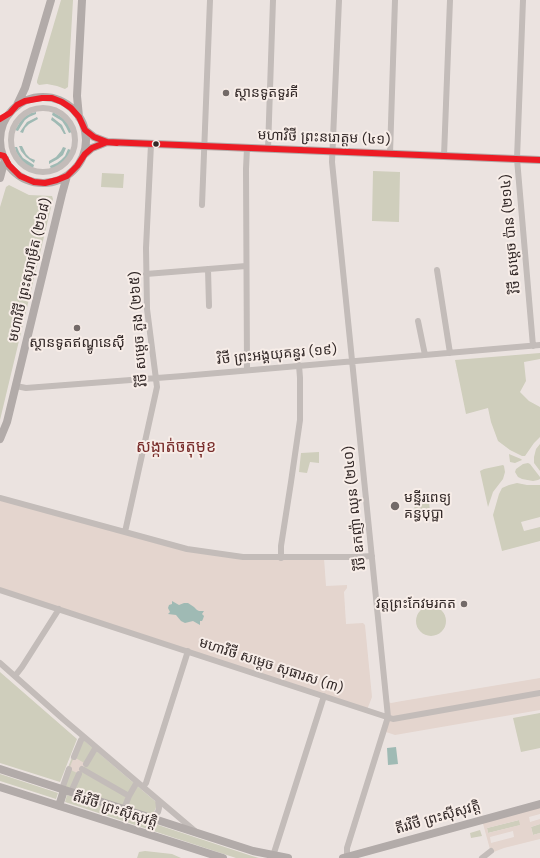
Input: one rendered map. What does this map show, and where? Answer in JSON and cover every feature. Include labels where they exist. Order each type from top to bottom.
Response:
[{"type":"main road","points":[[0,178],[3,157],[1,146],[2,128],[10,113],[17,105],[25,88],[51,0]]},
{"type":"main road","points":[[79,117],[77,96],[82,0]]},
{"type":"main road","points":[[3,157],[20,176],[34,182],[51,182],[67,176],[77,166],[85,154],[87,138],[85,130],[79,117],[71,108],[52,98],[31,99],[17,105]]},
{"type":"main road","points":[[0,119],[10,113]]},
{"type":"main road","name":"មហាវិថី ព្រះនរោត្តម (៤១)","points":[[85,130],[94,137],[107,142],[540,160]]},
{"type":"main road","name":"មហាវិថី ព្រះនរោត្តម (៤១)","points":[[85,154],[92,148],[107,142]]},
{"type":"main road","name":"មហាវិថី ព្រះសុរាម្រឹត (២៦៨)","points":[[0,439],[7,422],[67,176]]},
{"type":"main road","name":"តីរវិថី ព្រះស៊ីសុវត្តិ","points":[[0,769],[253,851],[288,858]]},
{"type":"main road","name":"តីរវិថី ព្រះស៊ីសុវត្តិ","points":[[0,787],[223,858]]},
{"type":"main road","points":[[59,806],[66,790]]},
{"type":"main road","name":"តីរវិថី ព្រះស៊ីសុវត្តិ","points":[[345,857],[540,804]]},
{"type":"street","points":[[202,205],[210,0]]},
{"type":"street","points":[[268,149],[273,0]]},
{"type":"street","name":"វិថី ឧកញ៉ា ឈុន (២៤០)","points":[[339,0],[332,152],[333,170],[388,717],[345,857]]},
{"type":"street","points":[[390,154],[396,0]]},
{"type":"street","points":[[444,156],[450,0]]},
{"type":"street","name":"វិថី សម្តេច ប៉ាន (២១៤)","points":[[523,0],[516,159],[533,346]]},
{"type":"street","points":[[40,108],[55,110],[68,119],[72,125],[75,142],[72,155],[67,161],[54,170],[47,172],[32,170],[19,161],[12,148],[11,139],[15,125],[20,119],[32,110],[40,108]]},
{"type":"street","name":"វិថី សម្តេច ភួង (២៦៥)","points":[[125,532],[157,387],[147,309],[146,274],[151,144]]},
{"type":"street","points":[[246,370],[247,148]]},
{"type":"street","points":[[146,274],[246,266]]},
{"type":"street","points":[[208,269],[209,306]]},
{"type":"street","points":[[437,270],[450,353]]},
{"type":"street","points":[[418,321],[424,355]]},
{"type":"street","name":"វិថី ព្រះអង្គយុគន្ធរ (១៩)","points":[[16,386],[26,388],[540,345]]},
{"type":"street","points":[[281,558],[281,546],[300,420],[299,365]]},
{"type":"street","points":[[0,498],[187,550],[243,557],[281,558],[372,556]]},
{"type":"street","name":"មហាវិថី សម្តេច សុធារស (៣)","points":[[0,590],[393,719],[540,693]]},
{"type":"street","points":[[15,676],[59,609]]},
{"type":"street","points":[[143,787],[146,784],[188,652]]},
{"type":"street","name":"តីរវិថី ព្រះស៊ីសុវត្តិ","points":[[0,663],[198,833]]},
{"type":"street","points":[[273,856],[324,696]]},
{"type":"street","points":[[74,757],[84,736]]},
{"type":"street","points":[[66,790],[96,747]]},
{"type":"street","points":[[66,790],[69,769]]},
{"type":"street","points":[[82,769],[129,796]]},
{"type":"street","points":[[124,809],[137,782]]},
{"type":"street","name":"តីរវិថី ព្រះស៊ីសុវត្តិ","points":[[150,818],[158,812],[158,800]]},
{"type":"street","points":[[482,858],[491,851]]},
{"type":"green space","points":[[61,0],[73,0],[68,87],[65,89],[47,84],[39,85],[37,83]]},
{"type":"green space","points":[[373,171],[400,172],[399,222],[372,221]]},
{"type":"green space","points":[[102,173],[124,174],[123,188],[101,187]]},
{"type":"green space","points":[[9,185],[29,195],[52,196],[53,199],[0,420],[0,207],[6,187]]},
{"type":"green space","points":[[540,353],[540,359],[524,362],[526,381],[520,392],[529,401],[540,407],[540,437],[525,456],[522,456],[510,450],[498,441],[488,408],[466,414],[455,360]]},
{"type":"green space","points":[[540,444],[540,471],[534,463],[534,457],[536,449]]},
{"type":"green space","points":[[319,452],[319,463],[310,462],[307,473],[299,472],[301,453]]},
{"type":"green space","points":[[509,454],[522,460],[515,463],[510,462]]},
{"type":"green space","points":[[528,463],[540,479],[533,481],[518,477],[515,472],[516,469],[523,464]]},
{"type":"green space","points":[[503,465],[505,472],[503,479],[493,492],[488,507],[480,471]]},
{"type":"green space","points":[[517,483],[540,485],[540,517],[521,522],[524,531],[540,527],[540,541],[502,551],[493,515],[502,488]]},
{"type":"green space","points":[[429,503],[430,510],[415,512],[414,505]]},
{"type":"green space","points":[[431,606],[442,610],[446,621],[442,632],[431,636],[420,632],[416,621],[420,610]]},
{"type":"green space","points":[[0,672],[77,739],[60,782],[0,763]]},
{"type":"green space","points":[[540,713],[540,748],[521,752],[513,718]]},
{"type":"green space","points":[[80,737],[156,802],[157,805],[153,813],[150,815],[61,785]]},
{"type":"green space","points":[[0,774],[58,793],[56,799],[0,781]]},
{"type":"green space","points":[[67,795],[259,858],[236,858],[65,802]]},
{"type":"green space","points":[[519,820],[521,825],[488,833],[487,828]]},
{"type":"green space","points":[[540,824],[540,833],[533,835],[531,827]]},
{"type":"green space","points":[[480,830],[482,836],[471,838],[470,833]]},
{"type":"green space","points":[[145,851],[172,854],[181,858],[137,858],[139,852]]},
{"type":"shaded area","points":[[0,498],[187,549],[243,557],[324,558],[326,586],[347,585],[344,592],[346,624],[363,623],[365,625],[372,697],[367,710],[0,590]]},
{"type":"shaded area","points":[[540,678],[540,710],[395,735],[383,731],[386,701],[391,703]]},
{"type":"shaded area","points":[[74,757],[86,764],[79,774],[69,769]]},
{"type":"shaded area","points":[[540,803],[540,814],[529,817],[530,822],[540,819],[540,824],[531,827],[533,835],[540,833],[540,839],[504,848],[491,853],[482,820]],"holes":[[[519,820],[520,825],[488,833],[487,828]],[[513,831],[514,837],[491,843],[490,837]]]},
{"type":"water","points":[[36,112],[36,114],[25,120],[18,131],[15,130],[24,117]]},
{"type":"water","points":[[53,112],[63,118],[72,132],[69,133],[62,121],[52,115]]},
{"type":"water","points":[[37,117],[38,119],[29,124],[23,133],[20,132],[27,122]]},
{"type":"water","points":[[52,117],[62,125],[66,134],[64,134],[60,127],[51,120]]},
{"type":"water","points":[[19,146],[22,146],[26,154],[35,160],[34,163],[26,157]]},
{"type":"water","points":[[15,147],[17,147],[23,158],[34,165],[33,168],[26,165],[21,160]]},
{"type":"water","points":[[63,147],[66,148],[63,155],[49,164],[49,161],[56,157]]},
{"type":"water","points":[[68,149],[71,150],[64,162],[51,169],[50,166],[61,160],[65,156]]},
{"type":"water","points":[[172,601],[179,605],[188,603],[199,611],[204,611],[202,614],[204,616],[202,621],[200,621],[200,625],[193,621],[185,623],[176,615],[168,614],[170,612],[168,608],[169,605],[172,604]]},
{"type":"water","points":[[396,747],[398,764],[388,765],[387,748]]},
{"type":"transit line","points":[[0,119],[10,113],[17,105],[25,101],[52,98],[71,108],[79,117],[85,130],[94,137],[107,142],[117,143]]},
{"type":"transit line","points":[[0,155],[4,156],[9,165],[20,176],[34,182],[45,183],[67,176],[77,166],[85,154],[92,148],[107,142],[540,160]]},
{"type":"place","name":"ស្ថានទូតទួរគី","points":[[226,93]]},
{"type":"place","name":"ស្ថានទូតឥណ្ឌូនេស៊ី","points":[[77,328]]},
{"type":"place","name":"មន្ទីរពេទ្យ គន្ធបុប្ផា","points":[[395,506]]},
{"type":"place","name":"វត្តព្រះកែវមរកត","points":[[464,604]]},
{"type":"district","name":"សង្កាត់ចតុមុខ","points":[[176,448]]}]
